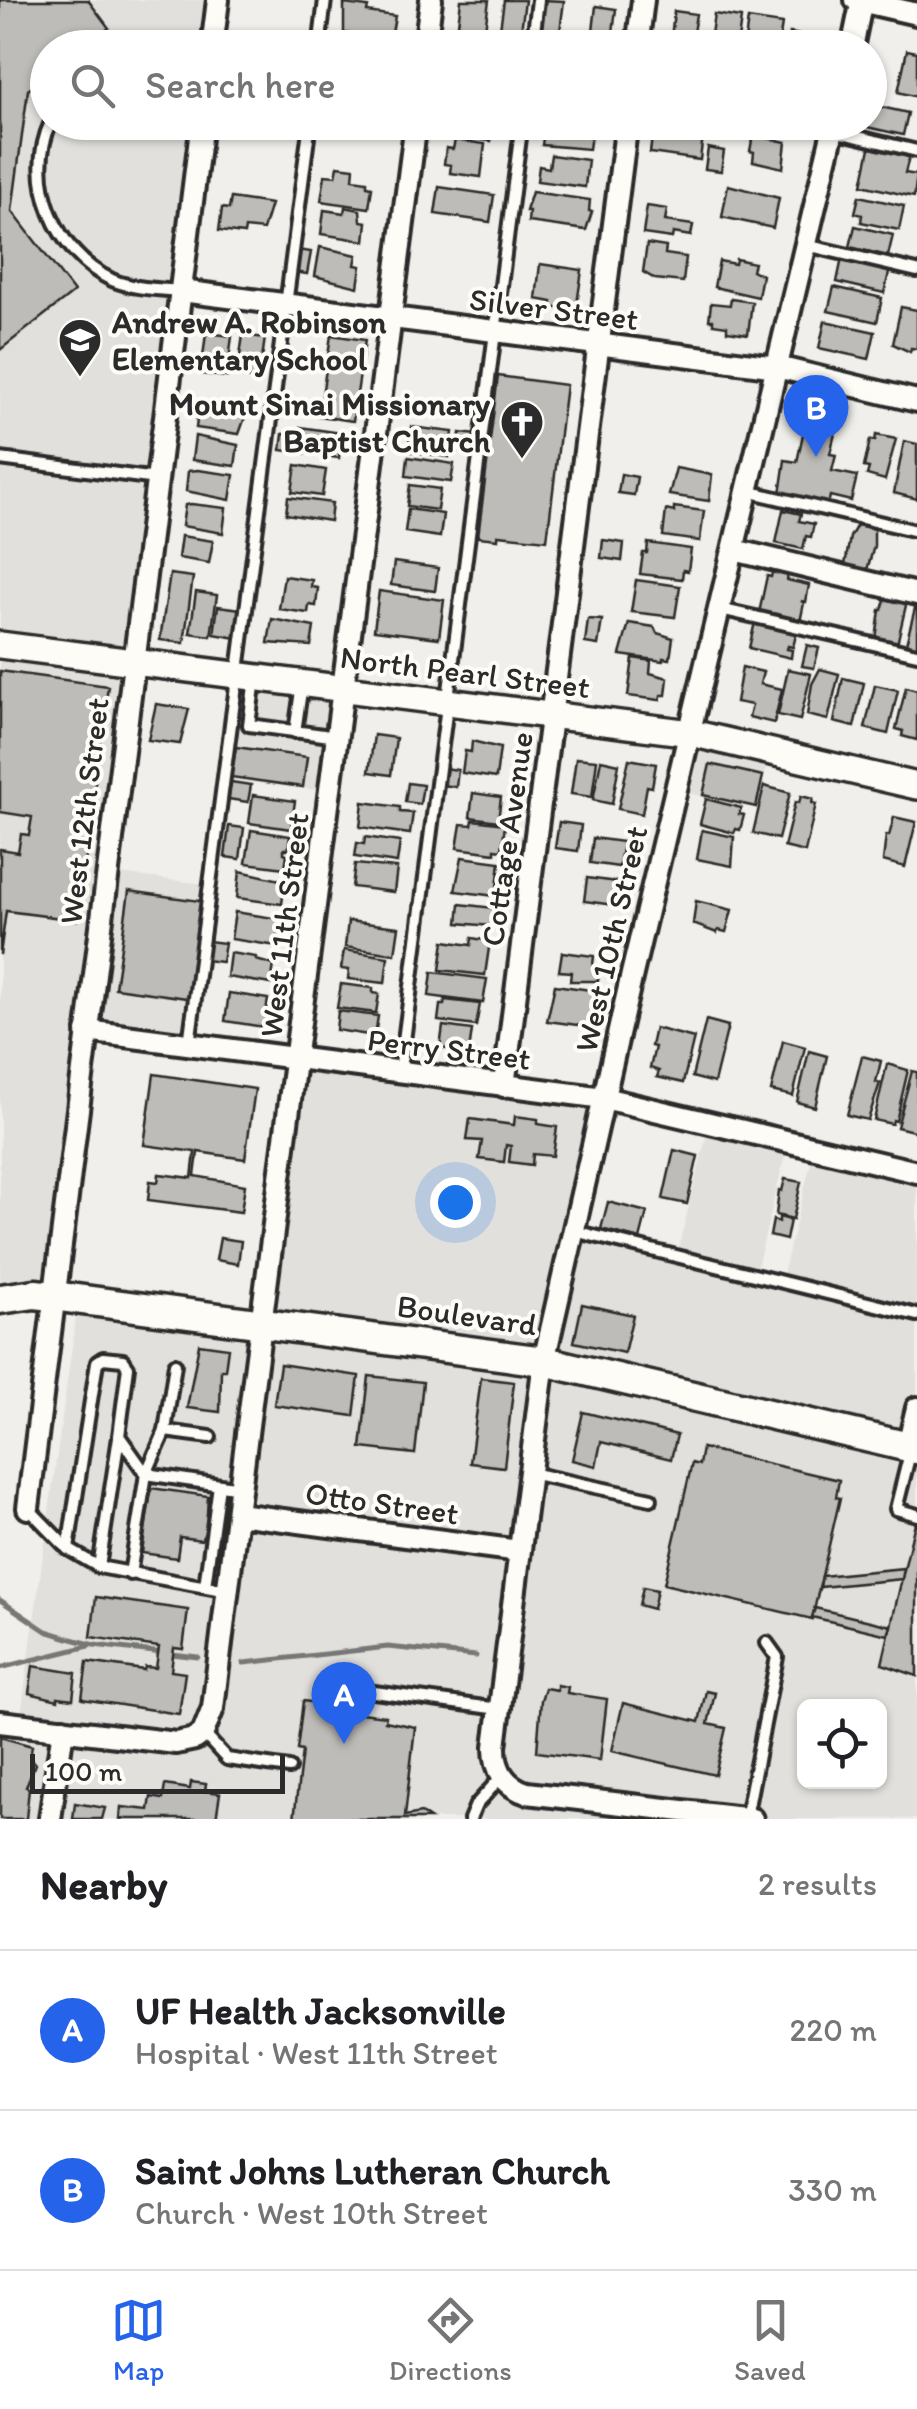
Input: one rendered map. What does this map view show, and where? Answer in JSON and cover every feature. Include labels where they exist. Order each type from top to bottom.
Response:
[{"type":"main road","name":"Boulevard","points":[[0,1299],[34,1294],[53,1296],[544,1361],[913,1449]]},
{"type":"street","points":[[214,30],[218,0]]},
{"type":"street","points":[[427,30],[431,0]]},
{"type":"street","points":[[639,30],[643,0]]},
{"type":"street","points":[[855,30],[860,0],[917,14]]},
{"type":"street","name":"West 12th Street","points":[[28,1508],[200,140]]},
{"type":"street","name":"West 11th Street","points":[[203,1733],[213,1708],[229,1591],[414,140]]},
{"type":"street","name":"Cottage Avenue","points":[[504,1086],[625,140]]},
{"type":"street","name":"West 10th Street","points":[[502,1776],[496,1758],[499,1709],[544,1361],[831,140]]},
{"type":"street","name":"Silver Street","points":[[181,291],[777,367],[917,401]]},
{"type":"street","points":[[734,550],[917,594]]},
{"type":"street","name":"North Pearl Street","points":[[0,645],[691,733],[917,786]]},
{"type":"street","name":"Perry Street","points":[[87,1031],[604,1098],[917,1172]]},
{"type":"street","points":[[913,1449],[917,1408]]},
{"type":"street","name":"Otto Street","points":[[238,1514],[519,1552]]},
{"type":"street","points":[[0,1722],[176,1744],[203,1733]]},
{"type":"street","points":[[50,1819],[63,1730]]},
{"type":"street","points":[[502,1776],[509,1785],[527,1793],[661,1814],[749,1819]]},
{"type":"lane","points":[[322,30],[326,0]]},
{"type":"lane","points":[[534,30],[538,0]]},
{"type":"lane","points":[[47,140],[42,166],[45,198],[54,224],[65,240],[94,269],[115,281],[181,291]]},
{"type":"lane","points":[[189,1044],[247,676],[286,304],[308,140]]},
{"type":"lane","points":[[400,1073],[520,140]]},
{"type":"lane","points":[[879,140],[917,151]]},
{"type":"lane","points":[[806,245],[917,270]]},
{"type":"lane","points":[[0,459],[156,479]]},
{"type":"lane","points":[[748,491],[917,531]]},
{"type":"lane","points":[[719,608],[917,654]]},
{"type":"lane","points":[[247,676],[249,725],[338,738]]},
{"type":"lane","points":[[295,732],[302,684]]},
{"type":"lane","points":[[574,1232],[917,1315]]},
{"type":"lane","points":[[68,1549],[97,1362],[103,1358],[124,1360],[128,1367],[99,1567]]},
{"type":"lane","points":[[130,1574],[146,1474],[166,1431],[175,1364]]},
{"type":"lane","points":[[166,1431],[210,1437]]},
{"type":"lane","points":[[119,1436],[146,1474],[241,1488]]},
{"type":"lane","points":[[913,1449],[896,1509],[917,1515]]},
{"type":"lane","points":[[530,1473],[650,1498]]},
{"type":"lane","points":[[205,1586],[219,1486]]},
{"type":"lane","points":[[28,1508],[68,1549],[99,1567],[229,1591]]},
{"type":"lane","points":[[749,1819],[777,1657],[767,1643]]},
{"type":"lane","points":[[352,1690],[499,1709]]},
{"type":"lane","points":[[203,1733],[226,1759],[289,1768]]},
{"type":"lane","points":[[470,1819],[476,1805],[502,1776]]},
{"type":"shaded area","name":"Andrew A. Robinson Elementary School","points":[[0,0],[208,0],[204,30],[30,30],[30,140],[190,140],[124,648],[0,634]]},
{"type":"shaded area","points":[[0,656],[144,675],[119,874],[215,885],[193,1054],[98,1042],[67,1286],[0,1289]]},
{"type":"shaded area","points":[[234,686],[329,698],[317,790],[223,779]]},
{"type":"shaded area","points":[[699,751],[767,766],[757,809],[688,793]]},
{"type":"shaded area","points":[[283,1066],[592,1109],[564,1224],[678,1250],[707,1134],[786,1152],[757,1267],[783,1274],[812,1159],[917,1184],[917,1431],[574,1351],[252,1309]]},
{"type":"shaded area","points":[[77,1310],[523,1370],[917,1464],[917,1819],[0,1819],[0,1734],[18,1736]]},
{"type":"building","points":[[0,0],[88,0],[109,28],[106,30],[30,30],[30,88],[12,211],[74,292],[0,350]]},
{"type":"building","points":[[461,0],[489,0],[485,30],[457,30]]},
{"type":"building","points":[[504,0],[525,0],[521,30],[500,30]]},
{"type":"building","points":[[544,0],[564,1],[560,30],[540,30]]},
{"type":"building","points":[[344,4],[395,16],[393,30],[344,30]]},
{"type":"building","points":[[596,6],[616,9],[613,30],[593,30]]},
{"type":"building","points":[[674,11],[696,14],[693,30],[672,30]]},
{"type":"building","points":[[714,14],[741,18],[739,30],[712,30]]},
{"type":"building","points":[[748,19],[782,24],[781,30],[746,30]]},
{"type":"building","points":[[907,50],[917,52],[917,97],[898,92]]},
{"type":"building","points":[[887,108],[908,113],[903,135],[887,131]]},
{"type":"building","points":[[455,140],[485,144],[481,177],[450,173],[451,165],[444,164],[446,148],[453,149]]},
{"type":"building","points":[[543,140],[590,140],[589,149],[542,145]]},
{"type":"building","points":[[652,140],[702,140],[700,160],[650,153]]},
{"type":"building","points":[[752,140],[786,142],[783,168],[753,161],[754,152],[750,151]]},
{"type":"building","points":[[708,148],[724,151],[721,171],[705,169]]},
{"type":"building","points":[[870,148],[909,157],[905,173],[917,175],[914,197],[862,185]]},
{"type":"building","points":[[551,155],[588,160],[585,187],[537,181],[539,166],[549,168]]},
{"type":"building","points":[[338,166],[354,168],[353,179],[367,181],[367,186],[372,187],[369,208],[321,201],[325,175],[336,176]]},
{"type":"building","points":[[728,185],[779,198],[773,228],[722,217]]},
{"type":"building","points":[[439,187],[494,195],[490,222],[435,214]]},
{"type":"building","points":[[532,192],[590,200],[592,212],[586,230],[528,222],[526,211]]},
{"type":"building","points":[[859,196],[904,206],[899,230],[861,222],[862,215],[855,213]]},
{"type":"building","points":[[231,198],[271,204],[263,230],[245,228],[244,234],[219,231],[222,208],[229,209]]},
{"type":"building","points":[[647,206],[667,209],[665,221],[693,225],[691,236],[643,234]]},
{"type":"building","points":[[345,207],[360,210],[361,221],[367,222],[365,241],[321,234],[324,210],[344,213]]},
{"type":"building","points":[[855,226],[893,235],[888,256],[850,247]]},
{"type":"building","points":[[647,244],[666,247],[665,254],[686,257],[683,282],[655,279],[643,272]]},
{"type":"building","points":[[320,247],[357,255],[355,265],[361,266],[358,287],[315,276]]},
{"type":"building","points":[[297,250],[311,252],[307,274],[294,272]]},
{"type":"building","points":[[842,258],[890,269],[884,293],[837,282]]},
{"type":"building","points":[[736,259],[754,263],[752,270],[762,275],[758,297],[714,287],[719,261],[735,264]]},
{"type":"building","points":[[540,264],[582,270],[576,311],[551,307],[552,302],[536,299]]},
{"type":"building","points":[[834,287],[882,298],[877,322],[828,311]]},
{"type":"building","points":[[731,299],[752,302],[748,334],[727,331],[727,326],[709,320],[711,303],[730,305]]},
{"type":"building","points":[[901,307],[917,310],[917,349],[911,348],[910,352],[893,344]]},
{"type":"building","points":[[825,321],[875,332],[869,359],[819,348]]},
{"type":"building","points":[[206,333],[232,336],[227,377],[201,374]]},
{"type":"building","points":[[243,335],[265,338],[259,380],[237,376]]},
{"type":"building","points":[[331,335],[365,340],[353,421],[319,416]]},
{"type":"building","name":"Mount Sinai Missionary Baptist Church","points":[[498,376],[566,385],[547,540],[478,537]]},
{"type":"building","points":[[199,403],[247,412],[239,434],[196,428]]},
{"type":"building","points":[[809,406],[840,413],[830,454],[836,455],[832,471],[857,476],[851,501],[830,496],[828,505],[780,494],[785,460],[797,462]]},
{"type":"building","points":[[300,427],[342,433],[339,458],[281,450],[283,434],[298,436]]},
{"type":"building","points":[[411,427],[453,432],[449,457],[408,451]]},
{"type":"building","points":[[460,433],[478,435],[476,453],[458,451]]},
{"type":"building","points":[[876,435],[896,439],[885,480],[867,475],[869,468],[864,467],[870,440],[875,441]]},
{"type":"building","points":[[195,436],[238,445],[235,466],[192,460]]},
{"type":"building","points":[[904,441],[917,444],[917,499],[894,493]]},
{"type":"building","points":[[408,457],[454,464],[451,482],[406,476]]},
{"type":"building","points":[[296,465],[326,470],[322,496],[292,492]]},
{"type":"building","points":[[676,468],[712,475],[709,501],[669,495]]},
{"type":"building","points":[[188,471],[234,475],[230,500],[186,491]]},
{"type":"building","points":[[621,474],[637,477],[634,495],[618,493]]},
{"type":"building","points":[[410,485],[440,489],[437,510],[407,506]]},
{"type":"building","points":[[288,497],[332,503],[330,521],[286,514]]},
{"type":"building","points":[[185,505],[226,508],[223,533],[182,526]]},
{"type":"building","points":[[674,507],[704,511],[700,541],[663,536],[666,510],[674,512]]},
{"type":"building","points":[[408,509],[443,514],[440,537],[405,532]]},
{"type":"building","points":[[783,510],[801,514],[799,521],[814,524],[803,549],[776,543]]},
{"type":"building","points":[[857,525],[874,529],[867,570],[845,565],[850,537]]},
{"type":"building","points":[[181,536],[213,541],[209,563],[178,558]]},
{"type":"building","points":[[603,540],[624,543],[622,561],[601,558]]},
{"type":"building","points":[[648,543],[691,549],[688,571],[683,570],[682,579],[640,574]]},
{"type":"building","points":[[394,562],[438,568],[435,591],[391,585]]},
{"type":"building","points":[[773,569],[788,573],[787,580],[809,585],[806,602],[801,601],[804,603],[800,622],[759,613],[767,576],[771,577]]},
{"type":"building","points":[[170,574],[193,577],[184,643],[160,640]]},
{"type":"building","points":[[284,576],[312,580],[311,587],[318,588],[316,606],[309,605],[308,613],[279,609]]},
{"type":"building","points":[[636,580],[680,586],[675,617],[631,612]]},
{"type":"building","points":[[379,591],[444,600],[439,638],[374,630]]},
{"type":"building","points":[[196,592],[217,595],[211,636],[190,633]]},
{"type":"building","points":[[886,596],[907,601],[897,644],[876,639]]},
{"type":"building","points":[[917,604],[917,647],[906,644]]},
{"type":"building","points":[[218,606],[241,609],[237,638],[214,634]]},
{"type":"building","points":[[272,619],[314,627],[311,646],[268,643]]},
{"type":"building","points":[[588,619],[602,620],[598,645],[585,643]]},
{"type":"building","points":[[755,622],[797,631],[793,647],[787,649],[792,650],[791,658],[749,648]]},
{"type":"building","points":[[629,623],[654,627],[657,633],[673,638],[670,659],[620,655]]},
{"type":"building","points":[[807,645],[819,648],[814,668],[802,666]]},
{"type":"building","points":[[633,658],[651,661],[650,673],[668,678],[666,695],[661,695],[660,700],[628,696]]},
{"type":"building","points":[[742,667],[763,672],[760,684],[782,689],[774,723],[749,717],[752,705],[736,702]]},
{"type":"building","points":[[788,669],[811,674],[800,720],[778,715]]},
{"type":"building","points":[[820,669],[839,674],[828,720],[807,715],[812,684]]},
{"type":"building","points":[[0,671],[108,686],[93,797],[81,796],[75,841],[88,843],[77,920],[6,911],[0,955],[0,849],[18,852],[21,834],[29,835],[32,817],[0,812]]},
{"type":"building","points":[[843,678],[864,683],[854,727],[834,722]]},
{"type":"building","points":[[875,685],[898,690],[888,734],[865,728]]},
{"type":"building","points":[[906,687],[917,690],[917,740],[902,736],[903,731],[896,729]]},
{"type":"building","points":[[156,704],[189,709],[180,744],[148,740]]},
{"type":"building","points":[[374,735],[396,738],[391,775],[369,772]]},
{"type":"building","points":[[472,741],[500,748],[496,778],[462,773],[465,751],[471,752]]},
{"type":"building","points":[[236,747],[307,757],[303,787],[231,777]]},
{"type":"building","points":[[576,758],[597,760],[592,797],[571,794]]},
{"type":"building","points":[[629,759],[656,764],[642,814],[618,809]]},
{"type":"building","points":[[601,760],[619,764],[612,804],[593,800]]},
{"type":"building","points":[[710,764],[763,776],[756,807],[703,795]]},
{"type":"building","points":[[444,768],[458,770],[456,787],[442,785]]},
{"type":"building","points":[[231,782],[251,785],[248,802],[228,799]]},
{"type":"building","points":[[408,783],[423,785],[420,804],[405,802]]},
{"type":"building","points":[[764,786],[790,793],[778,839],[753,833]]},
{"type":"building","points":[[473,793],[501,797],[498,821],[470,817]]},
{"type":"building","points":[[253,795],[295,801],[291,829],[249,823]]},
{"type":"building","points":[[801,796],[816,804],[805,852],[784,847],[795,802],[799,803]]},
{"type":"building","points":[[706,799],[741,808],[739,814],[744,815],[740,830],[734,833],[700,824]]},
{"type":"building","points":[[363,802],[400,807],[400,812],[413,813],[410,834],[360,827]]},
{"type":"building","points":[[894,817],[916,822],[905,867],[883,861],[886,835],[889,836]]},
{"type":"building","points":[[473,820],[505,824],[502,850],[495,849],[495,853],[457,848],[461,824],[472,825]]},
{"type":"building","points":[[559,822],[581,825],[578,851],[555,848]]},
{"type":"building","points":[[229,826],[244,828],[240,859],[225,857]]},
{"type":"building","points":[[251,830],[290,836],[288,849],[284,849],[285,868],[246,863]]},
{"type":"building","points":[[702,830],[734,837],[732,866],[697,859]]},
{"type":"building","points":[[365,837],[400,842],[397,863],[355,857],[357,843],[364,844]]},
{"type":"building","points":[[593,838],[623,842],[619,867],[590,863]]},
{"type":"building","points":[[462,857],[500,862],[496,896],[455,891]]},
{"type":"building","points":[[355,864],[397,868],[394,892],[352,887]]},
{"type":"building","points":[[240,871],[285,881],[282,904],[237,898]]},
{"type":"building","points":[[587,878],[617,882],[614,905],[584,901]]},
{"type":"building","points":[[129,891],[207,902],[194,999],[115,988]]},
{"type":"building","points":[[696,901],[732,910],[726,932],[717,933],[693,924]]},
{"type":"building","points":[[460,904],[494,908],[491,926],[458,923]]},
{"type":"building","points":[[235,912],[280,919],[277,946],[231,939]]},
{"type":"building","points":[[348,921],[399,927],[395,954],[345,947]]},
{"type":"building","points":[[472,938],[490,941],[485,975],[440,970],[444,941],[471,945]]},
{"type":"building","points":[[208,941],[225,943],[222,962],[205,960]]},
{"type":"building","points":[[344,950],[388,957],[385,983],[348,979],[349,970],[341,969]]},
{"type":"building","points":[[562,952],[594,956],[593,965],[600,966],[598,981],[570,981],[571,972],[559,971]]},
{"type":"building","points":[[230,953],[274,965],[271,984],[227,977]]},
{"type":"building","points":[[432,972],[487,979],[483,1003],[429,996]]},
{"type":"building","points":[[341,984],[373,988],[373,993],[379,994],[376,1013],[337,1008]]},
{"type":"building","points":[[555,985],[598,991],[593,1027],[547,1021]]},
{"type":"building","points":[[229,993],[268,999],[264,1027],[225,1021]]},
{"type":"building","points":[[445,1000],[480,1004],[476,1026],[438,1021],[440,1005]]},
{"type":"building","points":[[338,1011],[378,1016],[375,1036],[336,1030]]},
{"type":"building","points":[[706,1020],[728,1026],[714,1083],[692,1077]]},
{"type":"building","points":[[443,1026],[472,1030],[469,1052],[440,1048]]},
{"type":"building","points":[[655,1028],[694,1038],[683,1083],[657,1077],[659,1071],[650,1068]]},
{"type":"building","points":[[783,1041],[805,1047],[793,1096],[771,1091]]},
{"type":"building","points":[[809,1051],[827,1056],[815,1107],[797,1102]]},
{"type":"building","points":[[862,1056],[881,1061],[876,1082],[880,1083],[868,1120],[847,1115]]},
{"type":"building","points":[[887,1064],[908,1070],[892,1124],[874,1120]]},
{"type":"building","points":[[912,1071],[917,1072],[917,1132],[897,1127]]},
{"type":"building","points":[[154,1074],[255,1089],[245,1159],[198,1152],[195,1176],[245,1185],[241,1212],[148,1200],[150,1181],[158,1182],[159,1174],[192,1178],[195,1152],[144,1145]]},
{"type":"building","points":[[515,1116],[557,1127],[553,1156],[533,1154],[532,1165],[509,1162],[511,1146],[506,1145],[504,1162],[479,1159],[482,1141],[467,1140],[470,1119],[514,1125]]},
{"type":"building","points":[[674,1150],[698,1156],[687,1204],[663,1199]]},
{"type":"building","points":[[785,1179],[801,1182],[793,1219],[776,1215],[779,1190],[782,1191]]},
{"type":"building","points":[[608,1202],[647,1212],[640,1239],[601,1229]]},
{"type":"building","points":[[779,1217],[790,1220],[786,1240],[770,1236],[773,1220],[779,1222]]},
{"type":"building","points":[[220,1238],[241,1241],[238,1264],[216,1260]]},
{"type":"building","points":[[582,1304],[633,1315],[624,1353],[574,1342]]},
{"type":"building","points":[[199,1344],[228,1348],[225,1370],[221,1370],[220,1412],[187,1408]]},
{"type":"building","points":[[280,1364],[359,1376],[354,1416],[274,1405]]},
{"type":"building","points":[[369,1376],[423,1382],[415,1454],[361,1448]]},
{"type":"building","points":[[481,1378],[514,1382],[504,1467],[470,1463]]},
{"type":"building","points":[[583,1412],[677,1435],[671,1459],[601,1442],[596,1466],[572,1460]]},
{"type":"building","points":[[702,1448],[839,1480],[836,1497],[840,1498],[812,1619],[664,1584],[692,1463],[699,1465]]},
{"type":"building","points":[[151,1488],[208,1496],[206,1531],[201,1540],[180,1537],[177,1558],[142,1553]]},
{"type":"building","points":[[917,1514],[917,1676],[882,1664]]},
{"type":"building","points":[[904,1568],[902,1579],[820,1587],[822,1576]]},
{"type":"building","points":[[643,1587],[657,1590],[653,1609],[639,1605]]},
{"type":"building","points":[[96,1597],[188,1610],[183,1649],[174,1648],[171,1671],[185,1673],[179,1714],[82,1699],[87,1662],[144,1670],[156,1668],[159,1647],[91,1637]]},
{"type":"building","points":[[815,1608],[891,1626],[888,1635],[812,1617]]},
{"type":"building","points":[[33,1666],[76,1673],[73,1699],[58,1700],[29,1693]]},
{"type":"building","points":[[557,1685],[568,1687],[567,1693],[607,1699],[600,1760],[537,1752],[541,1700],[545,1688],[557,1690]]},
{"type":"building","points":[[706,1691],[715,1693],[708,1724],[726,1728],[715,1775],[612,1751],[623,1703],[699,1722]]},
{"type":"building","points":[[303,1701],[361,1709],[360,1713],[386,1716],[385,1721],[415,1727],[405,1816],[421,1813],[430,1819],[294,1819]]},
{"type":"building","points":[[0,1737],[32,1746],[30,1758],[35,1764],[26,1787],[26,1819],[0,1819]]},
{"type":"building","points":[[191,1782],[206,1784],[205,1791],[220,1793],[216,1819],[120,1819],[121,1807],[149,1810],[151,1797],[163,1799],[165,1785],[190,1789]]},
{"type":"building","points":[[75,1803],[105,1808],[102,1819],[73,1819]]},
{"type":"waterway","points":[[0,1600],[46,1631],[72,1639],[198,1657]]},
{"type":"waterway","points":[[0,1668],[89,1646]]},
{"type":"waterway","points":[[244,1663],[388,1647],[476,1656]]},
{"type":"place","name":"Andrew A. Robinson Elementary School","points":[[80,378]]},
{"type":"place","name":"Saint Johns Lutheran Church","points":[[816,457]]},
{"type":"place","name":"Mount Sinai Missionary Baptist Church","points":[[522,460]]},
{"type":"place","name":"UF Health Jacksonville","points":[[344,1744]]}]
